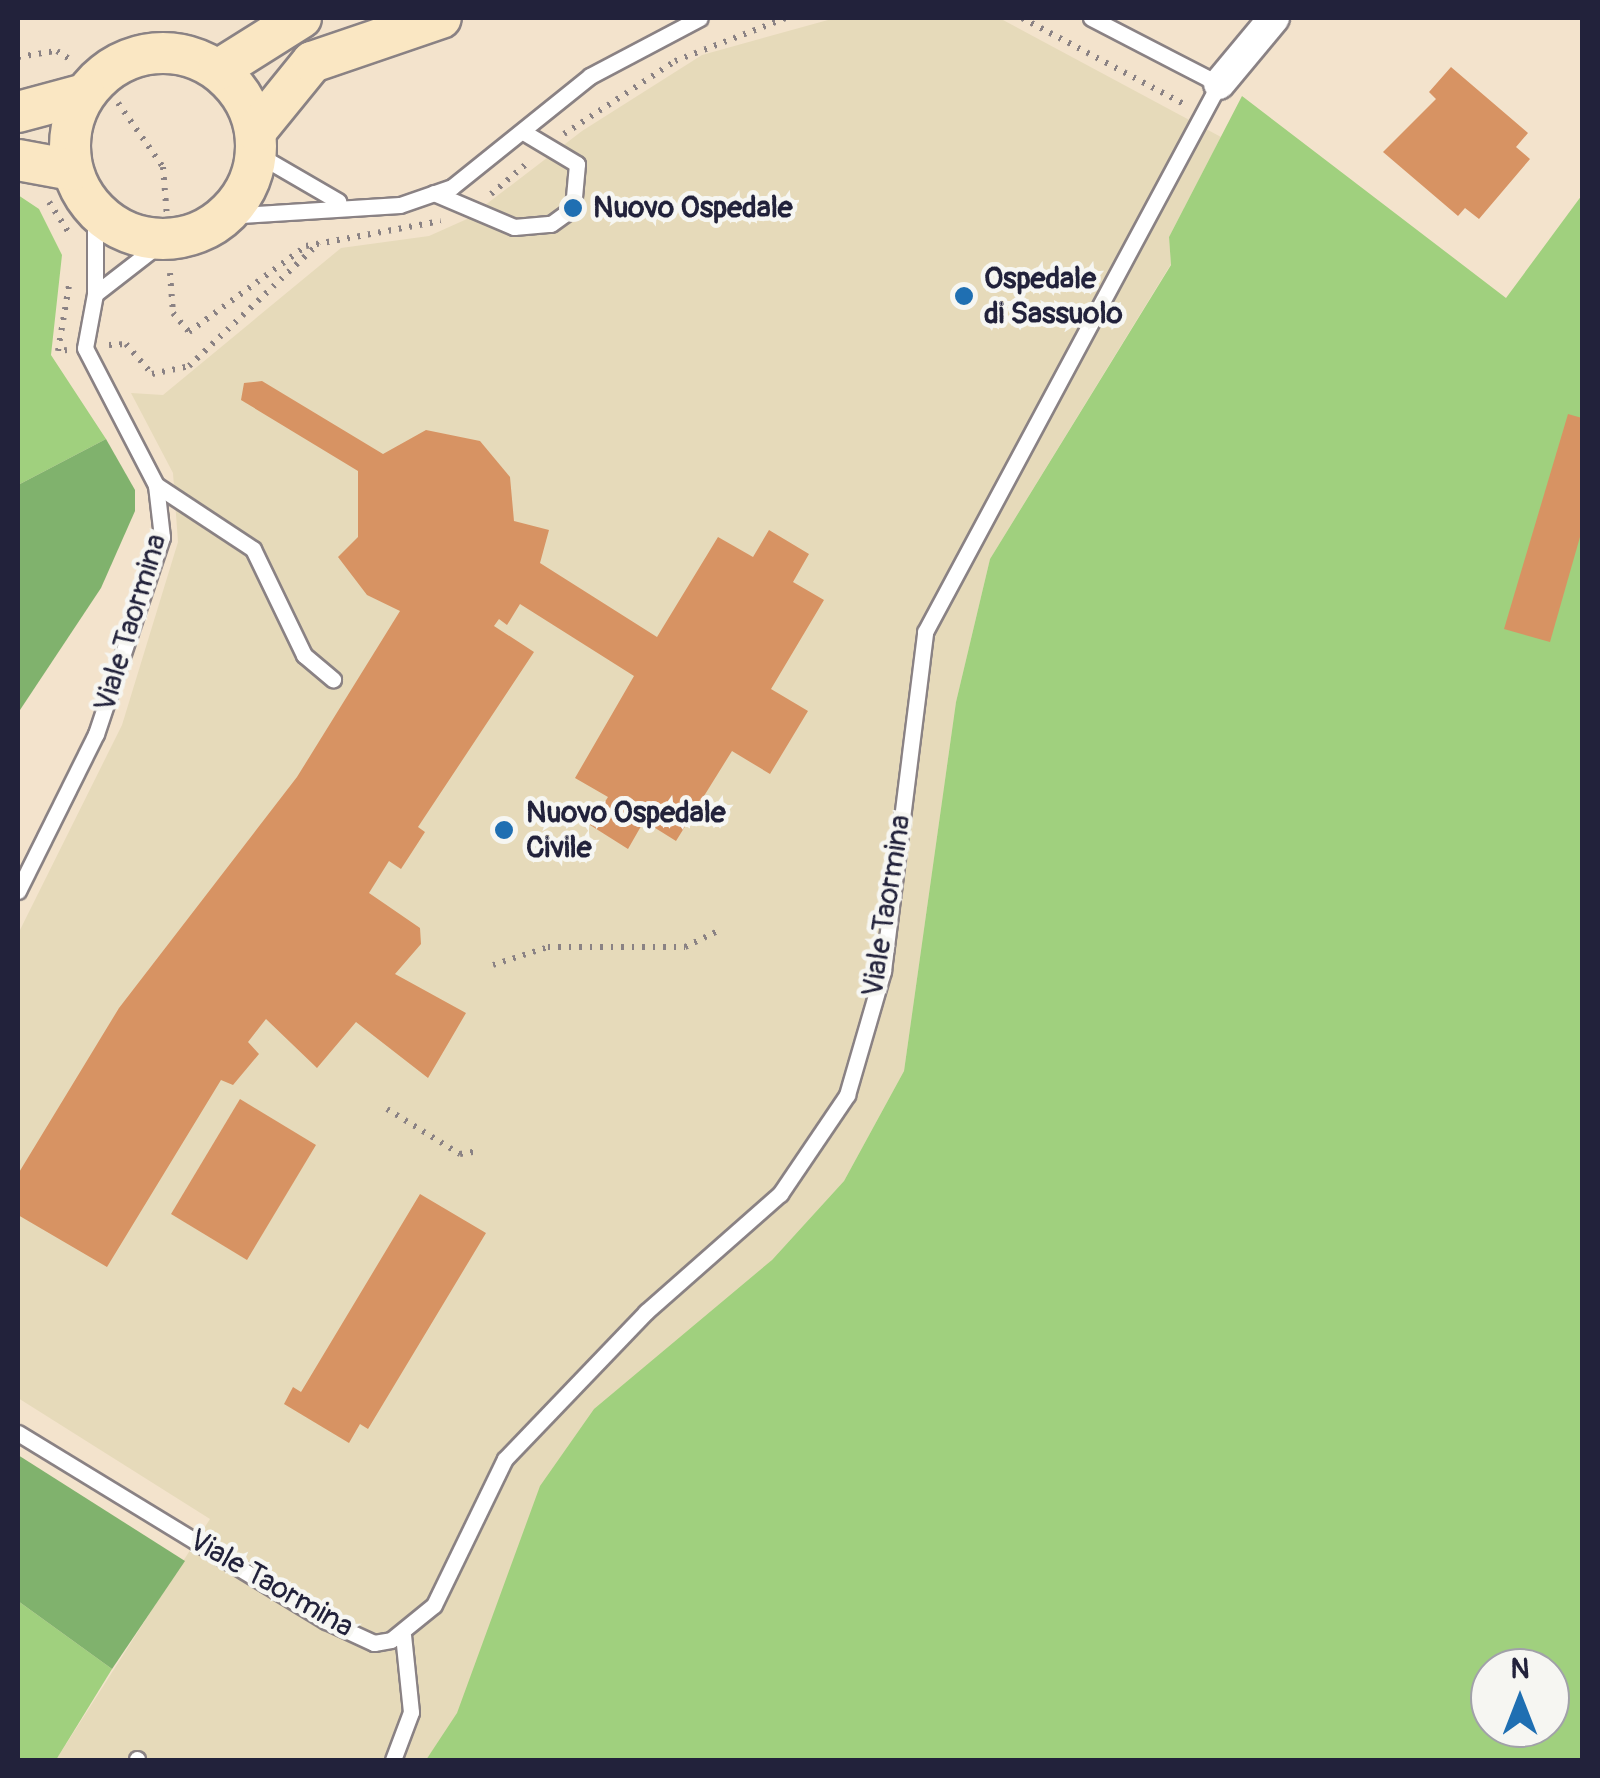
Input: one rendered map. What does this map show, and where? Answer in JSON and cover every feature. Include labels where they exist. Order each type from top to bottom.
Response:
[{"type":"main road","points":[[218,70],[301,18]]},
{"type":"main road","points":[[18,160],[57,182],[127,232],[224,216],[256,143],[312,62],[442,18]]},
{"type":"main road","points":[[18,112],[91,85],[112,68],[146,54],[184,54],[218,70],[243,96],[256,143]]},
{"type":"main road","points":[[57,182],[72,130],[91,85]]},
{"type":"street","name":"Viale Taormina","points":[[1219,84],[1274,18]]},
{"type":"lane","points":[[224,216],[346,204],[400,205],[434,194],[525,133],[590,76],[700,18]]},
{"type":"lane","points":[[1092,18],[1219,84]]},
{"type":"lane","name":"Viale Taormina","points":[[18,1432],[326,1621],[374,1643],[404,1635],[434,1606],[505,1460],[646,1312],[780,1194],[846,1095],[883,971],[924,632],[1219,84]]},
{"type":"lane","points":[[434,194],[514,227],[551,224],[574,208],[577,164],[525,133]]},
{"type":"lane","points":[[256,143],[346,204]]},
{"type":"lane","points":[[85,348],[95,294],[94,210]]},
{"type":"lane","points":[[95,294],[167,228]]},
{"type":"lane","name":"Viale Taormina","points":[[18,891],[96,734],[162,537],[156,485],[85,348]]},
{"type":"lane","points":[[156,485],[252,549],[304,655],[333,679]]},
{"type":"lane","points":[[393,1760],[411,1712],[404,1635]]},
{"type":"path","points":[[1022,18],[1204,114]]},
{"type":"path","points":[[18,57],[56,51],[91,85],[162,167],[167,228]]},
{"type":"path","points":[[57,182],[71,244]]},
{"type":"path","points":[[74,259],[58,351],[126,344],[152,374],[188,366],[321,241]]},
{"type":"path","points":[[494,965],[548,947],[685,948],[720,930]]},
{"type":"path","points":[[387,1109],[460,1154],[479,1152]]},
{"type":"shaded area","name":"Nuovo Ospedale Civile","points":[[828,20],[1003,20],[1221,137],[1169,237],[1171,264],[990,559],[956,702],[904,1071],[844,1181],[772,1260],[426,1760],[56,1760],[210,1519],[18,1398],[18,934],[122,725],[178,542],[173,473],[131,393],[163,395],[341,248],[429,236],[467,219],[582,131],[702,55]]},
{"type":"green space","points":[[1242,96],[1506,298],[1582,195],[1582,1760],[426,1760],[457,1713],[540,1486],[594,1409],[772,1260],[844,1181],[904,1071],[956,702],[990,559],[1171,265],[1169,237]]},
{"type":"green space","points":[[18,195],[39,209],[62,255],[51,355],[106,439],[18,485]]},
{"type":"green space","points":[[106,439],[135,490],[135,511],[101,588],[18,713],[18,485]]},
{"type":"green space","points":[[18,1455],[185,1561],[112,1669],[18,1601]]},
{"type":"green space","points":[[18,1601],[112,1669],[56,1760],[18,1760]]},
{"type":"building","points":[[1451,67],[1528,133],[1516,147],[1530,159],[1479,219],[1465,208],[1458,216],[1383,152],[1436,99],[1429,92]]},
{"type":"building","points":[[262,381],[383,454],[426,430],[480,441],[510,477],[514,521],[549,530],[540,563],[657,637],[718,537],[753,557],[769,530],[809,554],[793,582],[824,600],[771,689],[808,711],[770,774],[732,751],[676,841],[644,821],[628,849],[590,825],[608,797],[575,778],[634,676],[520,604],[507,625],[499,619],[494,626],[534,652],[418,827],[425,832],[401,869],[389,861],[369,893],[420,928],[421,944],[395,974],[466,1013],[428,1078],[356,1022],[317,1068],[266,1019],[248,1042],[259,1054],[233,1085],[221,1080],[107,1267],[18,1215],[18,1174],[119,1008],[297,777],[400,611],[367,595],[338,557],[358,537],[358,471],[241,400],[244,383]]},
{"type":"building","points":[[1568,414],[1582,418],[1582,530],[1550,642],[1504,629]]},
{"type":"building","points":[[240,1099],[316,1145],[247,1260],[171,1214]]},
{"type":"building","points":[[420,1194],[486,1233],[368,1429],[360,1424],[349,1443],[284,1404],[293,1387],[301,1392]]},
{"type":"place","name":"Nuovo Ospedale","points":[[573,208]]},
{"type":"place","name":"Ospedale di Sassuolo","points":[[964,296]]},
{"type":"place","name":"Nuovo Ospedale Civile","points":[[504,830]]}]
